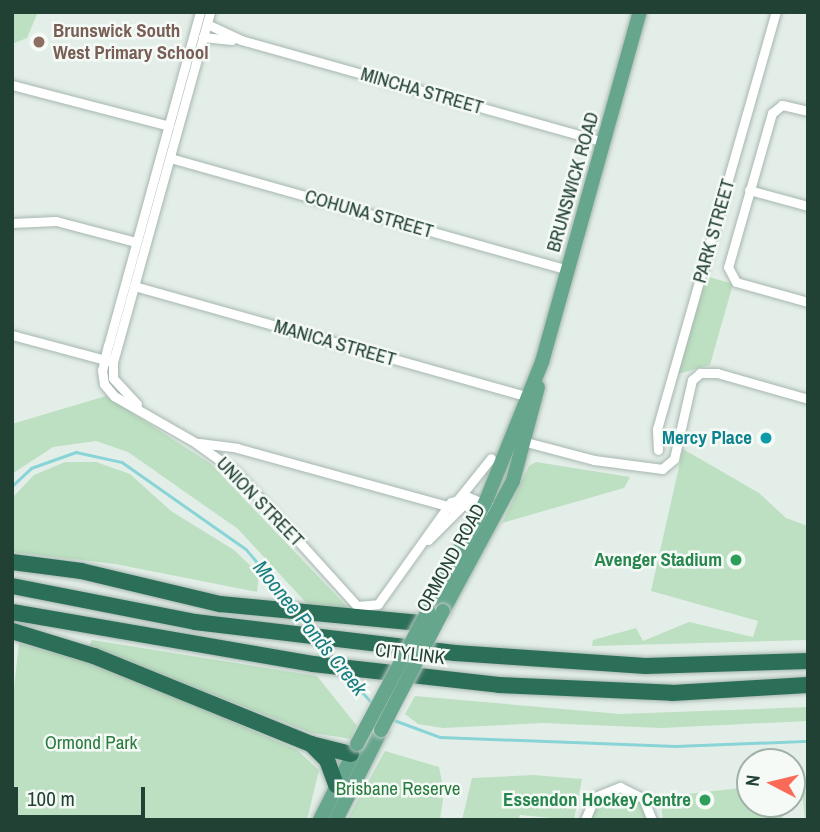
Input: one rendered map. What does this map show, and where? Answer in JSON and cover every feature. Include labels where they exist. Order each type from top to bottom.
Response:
[{"type":"highway","points":[[14,562],[274,611],[389,623],[424,617]]},
{"type":"highway","name":"CITYLINK","points":[[14,586],[195,622],[338,639],[634,666],[808,661]]},
{"type":"highway","name":"CITYLINK","points":[[13,612],[313,664],[499,685],[626,692],[808,685]]},
{"type":"highway","points":[[389,623],[418,644]]},
{"type":"highway","points":[[13,631],[94,656],[311,744],[362,752]]},
{"type":"highway","points":[[311,744],[331,767],[336,785]]},
{"type":"main road","name":"BRUNSWICK ROAD","points":[[501,508],[604,142],[636,13]]},
{"type":"main road","name":"BRUNSWICK ROAD","points":[[483,506],[520,440]]},
{"type":"main road","name":"ORMOND ROAD","points":[[418,644],[424,617],[483,506]]},
{"type":"main road","name":"ORMOND ROAD","points":[[336,820],[362,752],[418,644],[443,611],[501,508]]},
{"type":"main road","name":"ORMOND ROAD","points":[[320,820],[336,785],[362,752]]},
{"type":"street","name":"UNION STREET","points":[[200,12],[169,126],[134,286],[101,377],[110,393],[196,443],[242,478],[345,597],[362,608],[378,604],[417,551]]},
{"type":"street","name":"UNION STREET","points":[[109,361],[136,242],[170,158],[210,12]]},
{"type":"street","name":"PARK STREET","points":[[658,450],[657,429],[776,12]]},
{"type":"street","name":"MINCHA STREET","points":[[207,24],[241,40],[604,142]]},
{"type":"street","name":"MINCHA STREET","points":[[203,37],[241,40]]},
{"type":"street","points":[[12,85],[169,126]]},
{"type":"street","name":"PARK STREET","points":[[808,111],[777,107],[749,190],[729,263],[732,278],[808,302]]},
{"type":"street","name":"COHUNA STREET","points":[[170,158],[568,270]]},
{"type":"street","points":[[749,190],[808,206]]},
{"type":"street","points":[[12,223],[56,221],[136,242]]},
{"type":"street","name":"MANICA STREET","points":[[134,286],[532,398]]},
{"type":"street","points":[[12,335],[109,361]]},
{"type":"street","points":[[520,440],[655,470],[671,464],[692,380],[700,373],[717,373],[808,399]]},
{"type":"street","points":[[196,443],[237,448],[458,509]]},
{"type":"street","points":[[417,551],[446,507],[459,498],[491,458]]},
{"type":"street","points":[[459,498],[483,506]]},
{"type":"street","points":[[417,551],[458,509],[467,504],[501,508]]},
{"type":"street","points":[[585,820],[595,797],[620,787],[643,798],[652,820]]},
{"type":"green space","points":[[12,12],[38,12],[27,38],[12,44]]},
{"type":"green space","points":[[706,276],[733,284],[710,365],[678,374]]},
{"type":"green space","points":[[106,396],[211,464],[351,611],[310,607],[238,529],[128,452],[96,441],[53,447],[12,474],[12,424]]},
{"type":"green space","name":"Avenger Stadium","points":[[683,449],[759,493],[786,518],[808,526],[808,640],[592,646],[593,640],[636,628],[643,641],[689,622],[753,637],[758,621],[651,591]]},
{"type":"green space","points":[[65,462],[96,462],[130,474],[171,511],[234,550],[259,574],[257,592],[115,564],[12,552],[12,498],[34,475]]},
{"type":"green space","points":[[536,462],[630,477],[624,488],[502,523],[529,466]]},
{"type":"green space","points":[[92,640],[317,676],[357,726],[352,739],[312,733],[89,646]]},
{"type":"green space","name":"Ormond Park","points":[[19,643],[118,671],[297,750],[319,770],[307,820],[12,820],[12,706]]},
{"type":"green space","points":[[415,696],[620,714],[808,707],[808,721],[662,728],[543,723],[443,728],[418,724],[405,714]]},
{"type":"green space","name":"Brisbane Reserve","points":[[385,751],[439,767],[444,792],[440,820],[347,820]]},
{"type":"green space","points":[[533,775],[582,779],[574,820],[520,815],[518,820],[462,820],[472,778]]},
{"type":"green space","points":[[808,779],[808,820],[805,818]]},
{"type":"green space","name":"Essendon Hockey Centre","points":[[736,789],[736,818],[783,820],[663,820],[660,797]]},
{"type":"green space","points":[[616,792],[641,802],[648,820],[589,820],[601,797]]},
{"type":"waterway","name":"Moonee Ponds Creek","points":[[12,486],[31,468],[76,452],[122,462],[246,549],[293,605]]},
{"type":"waterway","name":"Moonee Ponds Creek","points":[[304,619],[312,630]]},
{"type":"waterway","name":"Moonee Ponds Creek","points":[[323,644],[336,661]]},
{"type":"waterway","name":"Moonee Ponds Creek","points":[[346,674],[372,703]]},
{"type":"waterway","name":"Moonee Ponds Creek","points":[[394,720],[440,737],[675,746],[808,741]]},
{"type":"place","name":"Brunswick South West Primary School","points":[[39,42]]},
{"type":"place","name":"Mercy Place","points":[[766,438]]},
{"type":"place","name":"Avenger Stadium","points":[[736,560]]},
{"type":"place","name":"Essendon Hockey Centre","points":[[705,800]]}]
